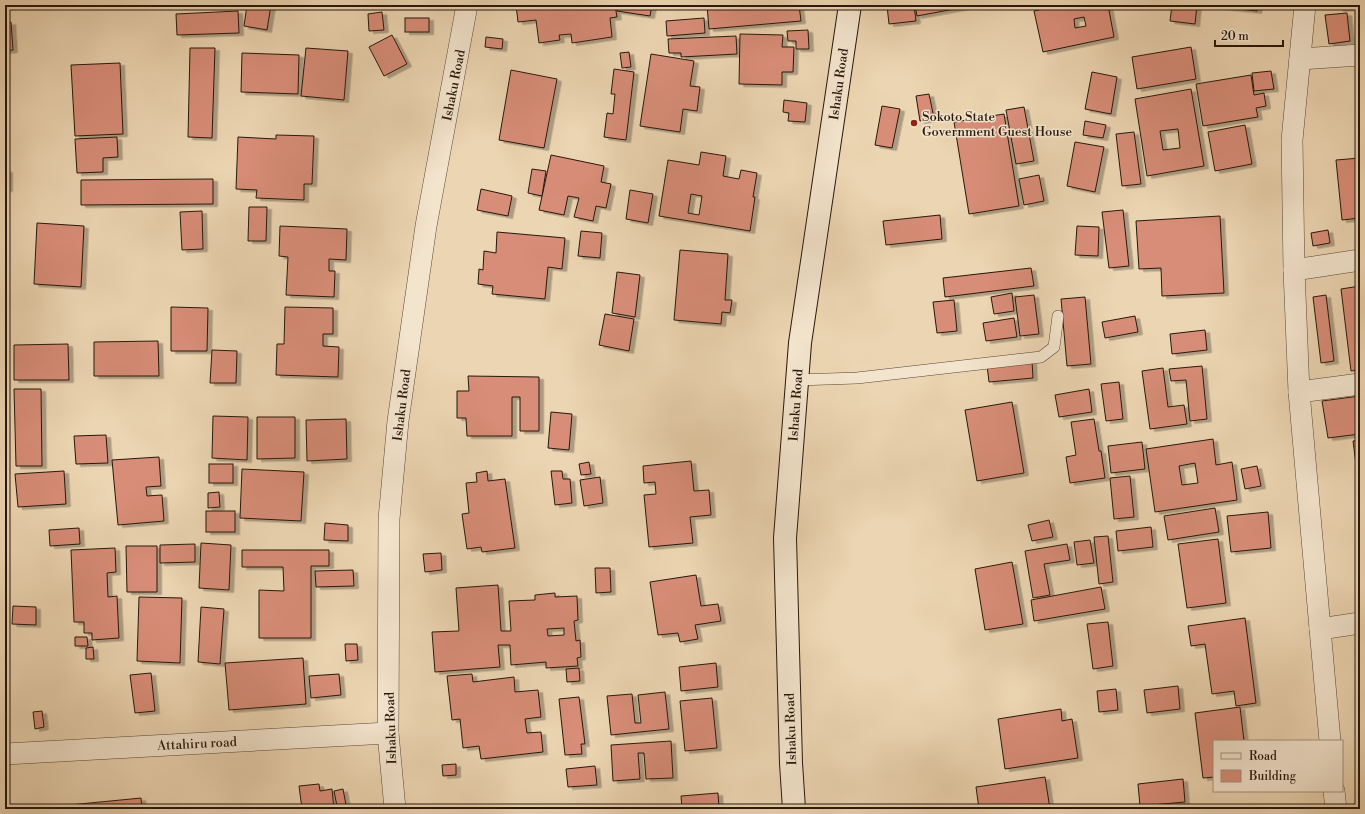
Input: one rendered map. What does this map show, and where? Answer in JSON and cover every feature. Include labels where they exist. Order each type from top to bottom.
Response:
[{"type":"street","name":"Ishaku Road","points":[[394,809],[388,733],[389,519],[398,422],[426,226],[467,5]]},
{"type":"street","name":"Ishaku Road","points":[[794,809],[791,763],[785,538],[801,336],[850,5]]},
{"type":"street","points":[[1305,5],[1292,140],[1294,270],[1299,392],[1330,740]]},
{"type":"street","points":[[1300,59],[1360,55]]},
{"type":"street","points":[[1294,270],[1360,260]]},
{"type":"street","points":[[1299,392],[1360,384]]},
{"type":"street","points":[[1320,629],[1360,623]]},
{"type":"street","name":"Attahiru road","points":[[5,754],[388,733]]},
{"type":"street","points":[[1334,792],[1336,809]]},
{"type":"lane","points":[[797,380],[857,378],[1041,357],[1054,347],[1058,316]]},
{"type":"building","points":[[247,5],[271,5],[267,30],[244,26]]},
{"type":"building","points":[[516,5],[615,5],[617,17],[610,18],[612,37],[572,43],[571,34],[559,35],[560,40],[539,43],[536,20],[518,22]]},
{"type":"building","points":[[618,5],[652,5],[650,16],[617,11]]},
{"type":"building","points":[[707,5],[799,5],[801,21],[709,29]]},
{"type":"building","points":[[914,5],[916,21],[889,24],[887,6]]},
{"type":"building","points":[[915,5],[976,5],[917,16]]},
{"type":"building","points":[[1060,5],[1108,5],[1114,37],[1043,52],[1034,11]],"holes":[[[1084,17],[1086,26],[1075,28],[1074,19]]]},
{"type":"building","points":[[1172,5],[1197,5],[1195,24],[1170,21]]},
{"type":"building","points":[[1220,5],[1258,5],[1257,11],[1220,7]]},
{"type":"building","points":[[1339,5],[1360,5],[1360,7],[1339,9]]},
{"type":"building","points":[[238,11],[239,33],[177,35],[176,14]]},
{"type":"building","points":[[382,12],[384,30],[369,31],[368,14]]},
{"type":"building","points":[[1347,13],[1350,41],[1329,44],[1325,15]]},
{"type":"building","points":[[405,18],[429,18],[429,32],[405,32]]},
{"type":"building","points":[[704,18],[705,33],[667,36],[666,21]]},
{"type":"building","points":[[11,22],[13,50],[5,51],[5,23]]},
{"type":"building","points":[[808,30],[809,49],[796,49],[796,41],[788,41],[787,31]]},
{"type":"building","points":[[740,34],[783,35],[782,47],[794,47],[793,72],[782,72],[782,85],[739,84]]},
{"type":"building","points":[[392,35],[407,64],[384,76],[369,47]]},
{"type":"building","points":[[736,36],[737,54],[681,57],[681,53],[669,53],[668,39]]},
{"type":"building","points":[[486,37],[503,39],[502,49],[485,47]]},
{"type":"building","points":[[1191,47],[1196,79],[1137,89],[1132,57]]},
{"type":"building","points":[[190,48],[215,48],[212,138],[188,137]]},
{"type":"building","points":[[306,48],[348,51],[344,100],[301,96]]},
{"type":"building","points":[[629,52],[631,67],[622,68],[620,53]]},
{"type":"building","points":[[242,53],[299,55],[298,94],[241,92]]},
{"type":"building","points":[[651,54],[694,61],[690,86],[700,87],[697,111],[683,109],[680,132],[640,126]]},
{"type":"building","points":[[120,63],[123,134],[75,136],[71,65]]},
{"type":"building","points":[[614,69],[634,72],[626,140],[604,137],[607,113],[613,114],[615,94],[611,94]]},
{"type":"building","points":[[511,70],[557,79],[544,148],[499,140]]},
{"type":"building","points":[[1271,71],[1274,89],[1254,91],[1252,73]]},
{"type":"building","points":[[1092,72],[1117,77],[1111,114],[1085,109]]},
{"type":"building","points":[[1251,75],[1254,95],[1264,93],[1266,106],[1256,108],[1258,117],[1203,126],[1196,84]]},
{"type":"building","points":[[1191,89],[1204,166],[1147,176],[1135,99]],"holes":[[[1178,129],[1180,148],[1163,150],[1160,131]]]},
{"type":"building","points":[[929,94],[934,118],[920,121],[916,96]]},
{"type":"building","points":[[784,100],[807,103],[805,122],[788,121],[789,113],[783,112]]},
{"type":"building","points":[[882,106],[900,109],[892,148],[875,145]]},
{"type":"building","points":[[1024,107],[1034,161],[1016,164],[1006,110]]},
{"type":"building","points":[[1004,114],[1019,206],[969,214],[954,122]]},
{"type":"building","points":[[1085,121],[1106,125],[1103,138],[1083,135]]},
{"type":"building","points":[[1245,125],[1252,164],[1215,171],[1208,132]]},
{"type":"building","points":[[1134,132],[1141,184],[1122,186],[1116,134]]},
{"type":"building","points":[[276,135],[314,136],[312,184],[304,184],[304,200],[256,198],[257,190],[236,189],[238,137],[276,139]]},
{"type":"building","points":[[117,137],[118,157],[103,158],[103,172],[77,173],[75,139]]},
{"type":"building","points":[[1075,142],[1104,147],[1095,192],[1067,186]]},
{"type":"building","points":[[701,152],[726,156],[723,176],[739,179],[741,170],[757,173],[750,231],[659,216],[668,160],[699,165]],"holes":[[[691,194],[702,196],[699,215],[688,213]]]},
{"type":"building","points":[[551,155],[604,166],[601,182],[611,184],[606,208],[596,206],[593,221],[574,217],[579,198],[568,196],[564,215],[539,210]]},
{"type":"building","points":[[1360,158],[1360,218],[1342,220],[1336,160]]},
{"type":"building","points":[[532,169],[546,171],[542,196],[528,193]]},
{"type":"building","points":[[5,170],[8,170],[8,189],[5,189]]},
{"type":"building","points":[[1039,175],[1044,201],[1024,205],[1019,179]]},
{"type":"building","points":[[213,179],[213,204],[81,205],[81,180]]},
{"type":"building","points":[[481,189],[512,196],[508,216],[477,210]]},
{"type":"building","points":[[630,190],[653,194],[648,223],[626,219]]},
{"type":"building","points":[[249,207],[267,207],[266,241],[248,241]]},
{"type":"building","points":[[1123,210],[1129,266],[1109,268],[1102,212]]},
{"type":"building","points":[[202,211],[203,249],[182,250],[180,212]]},
{"type":"building","points":[[940,215],[942,239],[886,245],[883,221]]},
{"type":"building","points":[[1220,216],[1224,293],[1162,296],[1161,268],[1139,269],[1136,221]]},
{"type":"building","points":[[37,223],[84,226],[81,287],[34,284]]},
{"type":"building","points":[[280,226],[347,229],[346,260],[329,259],[329,271],[335,271],[334,297],[286,295],[288,257],[279,256]]},
{"type":"building","points":[[1077,226],[1099,227],[1098,256],[1075,255]]},
{"type":"building","points":[[1328,230],[1330,243],[1313,246],[1311,233]]},
{"type":"building","points":[[581,231],[602,233],[600,258],[578,256]]},
{"type":"building","points":[[497,232],[565,238],[562,269],[548,267],[545,299],[492,294],[493,286],[478,284],[479,269],[483,270],[484,251],[496,253]]},
{"type":"building","points":[[680,250],[728,254],[725,300],[732,300],[730,313],[722,312],[721,324],[674,320]]},
{"type":"building","points":[[1031,268],[1034,286],[945,297],[943,278]]},
{"type":"building","points":[[617,272],[640,275],[635,317],[612,313]]},
{"type":"building","points":[[1360,286],[1360,370],[1351,371],[1341,289]]},
{"type":"building","points":[[1012,293],[1014,311],[994,314],[991,297]]},
{"type":"building","points":[[1034,295],[1039,334],[1020,336],[1015,297]]},
{"type":"building","points":[[1326,295],[1334,361],[1321,363],[1313,297]]},
{"type":"building","points":[[1085,297],[1091,364],[1067,366],[1061,299]]},
{"type":"building","points":[[954,300],[957,331],[937,333],[933,302]]},
{"type":"building","points":[[171,307],[208,308],[207,351],[171,351]]},
{"type":"building","points":[[285,307],[333,308],[333,334],[323,334],[323,346],[339,347],[338,377],[276,375],[277,344],[284,344]]},
{"type":"building","points":[[605,314],[634,319],[629,351],[599,345]]},
{"type":"building","points":[[1135,316],[1138,332],[1105,338],[1102,322]]},
{"type":"building","points":[[1014,318],[1017,337],[986,341],[983,323]]},
{"type":"building","points":[[1205,330],[1207,350],[1172,354],[1170,334]]},
{"type":"building","points":[[158,341],[159,376],[94,376],[94,342]]},
{"type":"building","points":[[68,344],[69,380],[14,380],[14,345]]},
{"type":"building","points":[[212,350],[237,351],[236,383],[210,383]]},
{"type":"building","points":[[1032,361],[1033,378],[989,382],[987,365]]},
{"type":"building","points":[[1202,366],[1207,419],[1190,421],[1186,380],[1171,381],[1169,369]]},
{"type":"building","points":[[1163,368],[1168,407],[1184,405],[1187,424],[1150,429],[1142,371]]},
{"type":"building","points":[[468,376],[539,377],[539,431],[520,431],[520,397],[512,397],[512,436],[467,436],[466,418],[457,418],[457,391],[469,391]]},
{"type":"building","points":[[1119,382],[1123,419],[1106,421],[1101,384]]},
{"type":"building","points":[[14,389],[41,389],[42,466],[16,466]]},
{"type":"building","points":[[1089,389],[1092,412],[1059,417],[1055,395]]},
{"type":"building","points":[[1360,396],[1360,434],[1328,438],[1322,401]]},
{"type":"building","points":[[1012,402],[1024,473],[977,481],[965,410]]},
{"type":"building","points":[[551,412],[572,414],[569,450],[548,448]]},
{"type":"building","points":[[213,416],[248,417],[247,460],[212,458]]},
{"type":"building","points":[[257,417],[295,417],[295,458],[257,459]]},
{"type":"building","points":[[346,419],[347,459],[307,461],[306,420]]},
{"type":"building","points":[[1094,419],[1105,478],[1070,483],[1066,457],[1076,455],[1071,422]]},
{"type":"building","points":[[106,435],[108,463],[76,464],[74,436]]},
{"type":"building","points":[[1213,439],[1216,465],[1232,462],[1237,500],[1155,512],[1146,449]],"holes":[[[1195,463],[1198,483],[1182,485],[1179,466]]]},
{"type":"building","points":[[1360,440],[1360,496],[1353,441]]},
{"type":"building","points":[[1142,442],[1145,469],[1111,473],[1108,446]]},
{"type":"building","points":[[159,457],[161,486],[146,487],[147,496],[162,495],[164,521],[118,525],[112,460]]},
{"type":"building","points":[[691,461],[694,491],[709,490],[711,515],[690,517],[693,543],[649,547],[644,495],[656,494],[655,482],[644,483],[643,466]]},
{"type":"building","points":[[589,462],[591,474],[581,475],[579,464]]},
{"type":"building","points":[[209,464],[233,464],[233,483],[209,483]]},
{"type":"building","points":[[1257,466],[1261,486],[1245,489],[1241,469]]},
{"type":"building","points":[[242,469],[304,472],[301,521],[240,518]]},
{"type":"building","points":[[64,471],[66,504],[18,507],[15,474]]},
{"type":"building","points":[[487,471],[488,481],[505,479],[515,548],[482,552],[481,547],[467,549],[462,514],[469,513],[466,483],[477,482],[476,473]]},
{"type":"building","points":[[551,471],[562,471],[563,479],[570,479],[572,503],[555,505]]},
{"type":"building","points":[[1130,476],[1134,517],[1114,519],[1110,478]]},
{"type":"building","points":[[600,477],[603,503],[584,506],[580,480]]},
{"type":"building","points":[[219,492],[220,507],[208,508],[208,493]]},
{"type":"building","points":[[1215,508],[1219,532],[1168,540],[1164,516]]},
{"type":"building","points":[[206,511],[235,511],[235,532],[206,532]]},
{"type":"building","points":[[1268,512],[1271,548],[1231,552],[1227,516]]},
{"type":"building","points":[[1049,520],[1053,537],[1032,541],[1028,525]]},
{"type":"building","points":[[325,523],[348,525],[348,541],[324,540]]},
{"type":"building","points":[[1151,527],[1153,547],[1118,551],[1116,531]]},
{"type":"building","points":[[79,528],[80,544],[50,546],[49,530]]},
{"type":"building","points":[[1108,536],[1113,582],[1099,584],[1094,537]]},
{"type":"building","points":[[1218,539],[1226,603],[1187,608],[1178,544]]},
{"type":"building","points":[[1090,540],[1094,563],[1077,565],[1074,542]]},
{"type":"building","points":[[201,543],[231,545],[229,590],[199,588]]},
{"type":"building","points":[[195,544],[195,562],[160,563],[160,545]]},
{"type":"building","points":[[1067,544],[1070,560],[1044,564],[1050,595],[1033,598],[1025,551]]},
{"type":"building","points":[[126,546],[157,546],[157,592],[127,592]]},
{"type":"building","points":[[115,548],[116,572],[107,573],[108,597],[117,596],[119,638],[92,640],[92,633],[84,633],[84,622],[74,622],[71,550]]},
{"type":"building","points":[[242,550],[329,550],[329,566],[311,566],[311,638],[259,638],[259,590],[284,591],[283,567],[242,567]]},
{"type":"building","points":[[441,553],[442,570],[425,572],[423,554]]},
{"type":"building","points":[[1012,562],[1023,624],[985,630],[975,569]]},
{"type":"building","points":[[595,568],[610,568],[611,592],[596,593]]},
{"type":"building","points":[[353,570],[354,586],[316,587],[315,571]]},
{"type":"building","points":[[696,575],[701,606],[718,604],[721,621],[695,625],[698,639],[680,642],[678,633],[658,635],[650,582]]},
{"type":"building","points":[[498,585],[501,631],[511,631],[509,601],[535,600],[535,595],[555,593],[555,597],[577,596],[578,620],[574,621],[576,641],[580,640],[581,657],[577,658],[578,666],[546,668],[546,662],[511,665],[510,645],[498,645],[500,667],[435,672],[432,632],[459,631],[456,588]],"holes":[[[564,628],[564,635],[548,636],[547,629]]]},
{"type":"building","points":[[1101,587],[1105,609],[1034,621],[1031,600]]},
{"type":"building","points":[[139,597],[182,598],[180,663],[137,661]]},
{"type":"building","points":[[13,606],[36,607],[36,625],[12,624]]},
{"type":"building","points":[[201,607],[224,609],[220,664],[198,662]]},
{"type":"building","points":[[1245,618],[1256,703],[1236,706],[1234,691],[1212,694],[1205,644],[1191,646],[1188,626]]},
{"type":"building","points":[[1108,622],[1113,666],[1093,669],[1087,624]]},
{"type":"building","points":[[75,637],[87,637],[88,646],[75,646]]},
{"type":"building","points":[[345,644],[357,644],[358,660],[346,661]]},
{"type":"building","points":[[93,647],[94,659],[86,659],[86,648]]},
{"type":"building","points":[[303,658],[306,704],[229,710],[225,663]]},
{"type":"building","points":[[716,663],[718,687],[681,691],[679,667]]},
{"type":"building","points":[[579,668],[580,681],[567,682],[566,669]]},
{"type":"building","points":[[151,673],[155,711],[135,713],[130,675]]},
{"type":"building","points":[[339,674],[341,695],[311,698],[309,676]]},
{"type":"building","points":[[472,674],[473,682],[514,677],[515,692],[538,690],[541,717],[525,719],[527,733],[541,732],[543,752],[481,759],[479,746],[463,748],[460,719],[452,720],[447,676]]},
{"type":"building","points":[[1178,686],[1180,709],[1147,713],[1144,690]]},
{"type":"building","points":[[1116,689],[1118,710],[1099,712],[1097,691]]},
{"type":"building","points":[[665,692],[669,729],[611,735],[607,696],[632,694],[635,723],[641,723],[638,695]]},
{"type":"building","points":[[579,697],[585,744],[581,744],[582,754],[565,755],[559,699]]},
{"type":"building","points":[[712,698],[717,748],[685,751],[680,701]]},
{"type":"building","points":[[1240,707],[1244,740],[1213,740],[1213,777],[1203,778],[1195,713]]},
{"type":"building","points":[[1061,709],[1062,721],[1072,719],[1078,758],[1005,769],[998,719]]},
{"type":"building","points":[[42,711],[44,727],[35,729],[33,712]]},
{"type":"building","points":[[671,741],[673,778],[646,779],[644,753],[638,753],[640,779],[613,781],[611,745]]},
{"type":"building","points":[[456,764],[456,775],[443,776],[442,765]]},
{"type":"building","points":[[595,766],[597,785],[568,787],[566,769]]},
{"type":"building","points":[[1045,777],[1050,809],[979,809],[976,787]]},
{"type":"building","points":[[1183,779],[1185,802],[1140,806],[1138,784]]},
{"type":"building","points":[[319,784],[320,791],[332,789],[334,809],[302,809],[299,786]]},
{"type":"building","points":[[343,789],[346,805],[337,806],[334,791]]},
{"type":"building","points":[[718,793],[719,808],[734,807],[734,809],[682,809],[681,796]]},
{"type":"building","points":[[141,798],[142,809],[60,809],[59,806]]},
{"type":"building","points":[[50,807],[50,809],[11,809],[11,808]]},
{"type":"place","name":"Sokoto State Government Guest House","points":[[914,123]]}]
